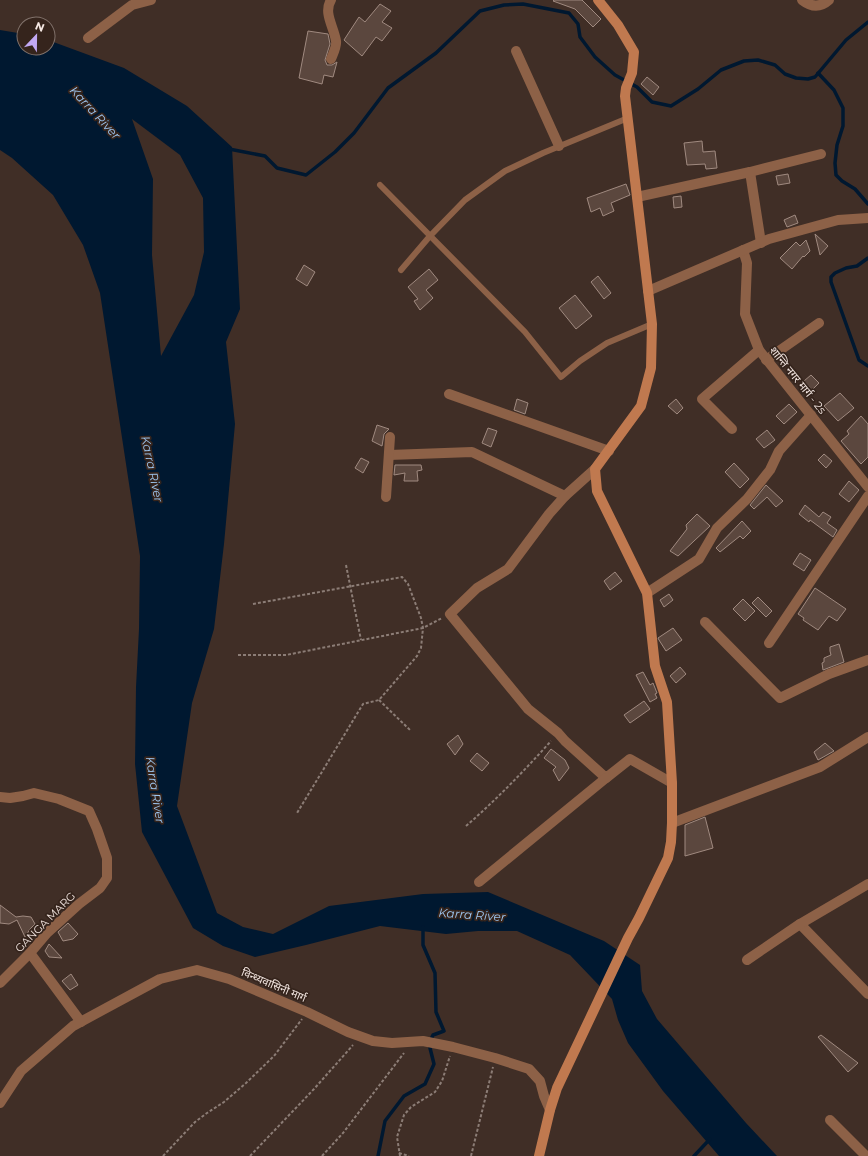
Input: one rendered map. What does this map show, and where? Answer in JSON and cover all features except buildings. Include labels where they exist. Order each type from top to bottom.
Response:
[{"type":"main road","points":[[539,1156],[557,1088],[628,938],[668,858],[671,842],[672,783],[667,702],[655,666],[647,593],[597,491],[595,469],[641,406],[651,368],[652,324],[625,96],[626,88],[632,73],[634,52],[618,25],[598,0]]},
{"type":"street","points":[[88,38],[132,5],[152,0]]},
{"type":"street","points":[[802,0],[815,7],[825,4],[829,0]]},
{"type":"street","points":[[329,1],[328,13],[337,42],[332,59]]},
{"type":"street","points":[[516,52],[559,146]]},
{"type":"street","points":[[637,197],[750,172],[821,154]]},
{"type":"street","points":[[750,172],[762,243]]},
{"type":"street","points":[[648,291],[769,239],[838,220],[868,218]]},
{"type":"street","name":"शान्ति नगर मार्ग - 2s","points":[[743,250],[747,263],[745,314],[759,350],[868,487]]},
{"type":"street","points":[[766,360],[820,323]]},
{"type":"street","points":[[732,429],[702,398],[759,350]]},
{"type":"street","points":[[449,394],[609,451]]},
{"type":"street","points":[[647,593],[699,559],[717,528],[747,500],[770,470],[779,451],[811,415]]},
{"type":"street","points":[[386,497],[390,437]]},
{"type":"street","points":[[389,455],[472,452],[565,496]]},
{"type":"street","points":[[595,469],[565,496],[549,514],[508,569],[477,588],[450,614],[528,709],[558,733],[606,778]]},
{"type":"street","points":[[769,643],[868,496]]},
{"type":"street","points":[[705,622],[780,698],[829,674],[868,660]]},
{"type":"street","points":[[672,822],[820,767],[868,737]]},
{"type":"street","points":[[479,882],[630,759],[672,783]]},
{"type":"street","name":"GANGA MARG","points":[[0,797],[10,798],[34,793],[59,798],[89,811],[107,858],[107,878],[100,888],[79,904],[47,933],[30,954],[0,983]]},
{"type":"street","points":[[747,960],[800,924],[868,884]]},
{"type":"street","points":[[800,924],[868,994]]},
{"type":"street","points":[[30,954],[81,1022]]},
{"type":"street","name":"विन्ध्यवासिनी मार्ग","points":[[0,1103],[21,1071],[73,1026],[160,980],[197,970],[229,979],[307,1012],[348,1032],[373,1041],[392,1043],[423,1041],[495,1058],[529,1069],[540,1081],[550,1110]]},
{"type":"street","points":[[830,1120],[866,1156]]},
{"type":"lane","points":[[401,270],[430,236],[465,200],[505,171],[559,146],[628,118]]},
{"type":"lane","points":[[380,185],[526,332],[561,377],[580,361],[607,342],[652,324]]},
{"type":"path","points":[[346,565],[361,640]]},
{"type":"path","points":[[253,604],[402,578],[408,584],[421,618],[423,628],[421,648],[417,656],[379,700],[362,704],[297,813]]},
{"type":"path","points":[[238,655],[286,655],[423,628],[450,614]]},
{"type":"path","points":[[379,700],[410,730]]},
{"type":"path","points":[[466,826],[535,759],[558,733]]},
{"type":"path","points":[[163,1156],[195,1122],[224,1102],[274,1056],[307,1012]]},
{"type":"path","points":[[250,1156],[314,1089],[360,1037]]},
{"type":"path","points":[[322,1156],[343,1133],[412,1042]]},
{"type":"path","points":[[409,1156],[399,1155],[397,1137],[404,1115],[411,1107],[435,1092],[442,1081],[453,1047]]},
{"type":"path","points":[[471,1156],[495,1058]]},
{"type":"water","name":"Karra River","points":[[0,30],[16,33],[16,56],[56,56],[56,43],[124,68],[187,106],[232,147],[240,309],[226,342],[235,424],[224,544],[214,629],[192,703],[177,806],[217,913],[243,927],[273,934],[329,906],[423,894],[488,892],[604,941],[640,965],[642,991],[657,1019],[746,1123],[777,1156],[719,1156],[663,1091],[628,1043],[618,1020],[612,999],[570,955],[517,931],[478,931],[446,934],[380,926],[255,957],[223,946],[193,928],[142,832],[135,764],[140,556],[100,293],[83,245],[53,195],[12,158],[0,150]],"holes":[[[132,119],[180,155],[203,198],[204,252],[194,295],[161,356],[152,255],[153,179]]]},
{"type":"waterway","points":[[229,149],[265,156],[277,168],[306,175],[335,152],[354,133],[388,88],[436,53],[480,11],[504,5],[523,4],[569,13],[578,24],[580,37],[595,57],[615,75],[637,87],[652,102],[671,106],[698,89],[721,70],[744,61],[758,60],[775,65],[785,74],[796,78],[808,79],[815,77],[846,40],[868,22]]},
{"type":"waterway","points":[[818,73],[834,90],[843,108],[843,126],[837,145],[835,163],[836,175],[842,181],[855,189],[868,204]]},
{"type":"waterway","points":[[868,258],[857,266],[846,268],[835,273],[831,277],[831,282],[859,360],[868,366]]},
{"type":"waterway","points":[[423,927],[423,945],[435,973],[436,1012],[444,1031],[433,1035],[432,1037]]},
{"type":"waterway","points":[[378,1156],[385,1121],[404,1096],[425,1084],[434,1064],[430,1048]]},
{"type":"waterway","points":[[694,1156],[710,1139]]}]
